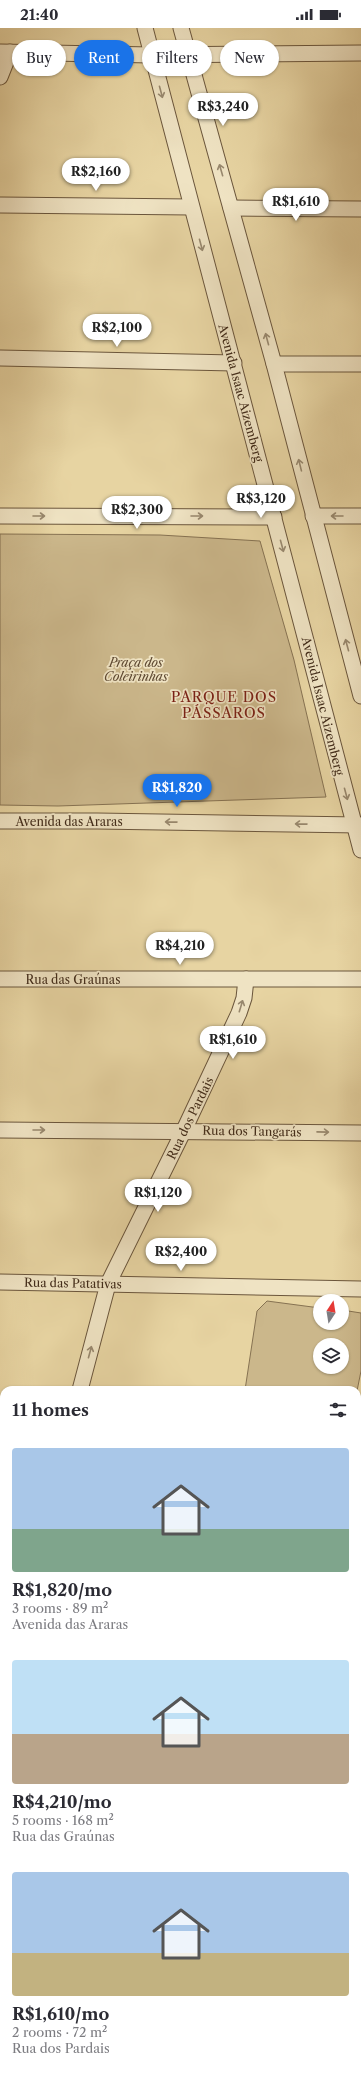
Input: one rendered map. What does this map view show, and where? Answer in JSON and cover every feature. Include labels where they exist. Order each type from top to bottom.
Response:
[{"type":"street","name":"Avenida Isaac Aizemberg","points":[[145,28],[148,40]]},
{"type":"street","points":[[181,28],[185,40]]},
{"type":"street","points":[[0,77],[5,52],[142,55]]},
{"type":"street","points":[[212,54],[361,53]]},
{"type":"street","name":"Avenida Isaac Aizemberg","points":[[157,76],[358,825],[361,850]]},
{"type":"street","points":[[195,76],[274,364],[313,516],[358,672],[361,696]]},
{"type":"street","points":[[0,205],[191,207]]},
{"type":"street","points":[[231,208],[361,209]]},
{"type":"street","points":[[0,358],[234,363]]},
{"type":"street","points":[[274,364],[361,364]]},
{"type":"street","points":[[0,516],[274,517]]},
{"type":"street","points":[[313,516],[361,516]]},
{"type":"street","name":"Avenida das Araras","points":[[0,822],[97,820],[358,825]]},
{"type":"street","name":"Rua das Graúnas","points":[[0,978],[361,978]]},
{"type":"street","name":"Rua dos Pardais","points":[[81,1386],[108,1284],[184,1130],[239,1013],[244,998],[246,979]]},
{"type":"street","name":"Rua dos Tangarás","points":[[0,1130],[184,1130],[361,1133]]},
{"type":"street","name":"Rua das Patativas","points":[[0,1282],[361,1289]]},
{"type":"green space","name":"Praça dos Coleirinhas","points":[[0,534],[160,535],[260,541],[294,660],[326,797],[58,806],[0,805]]},
{"type":"green space","points":[[267,1301],[313,1307],[313,1330],[349,1330],[349,1311],[361,1313],[361,1371],[358,1386],[246,1386],[257,1311]]},
{"type":"district","name":"PARQUE DOS PÁSSAROS","points":[[224,706]]}]
